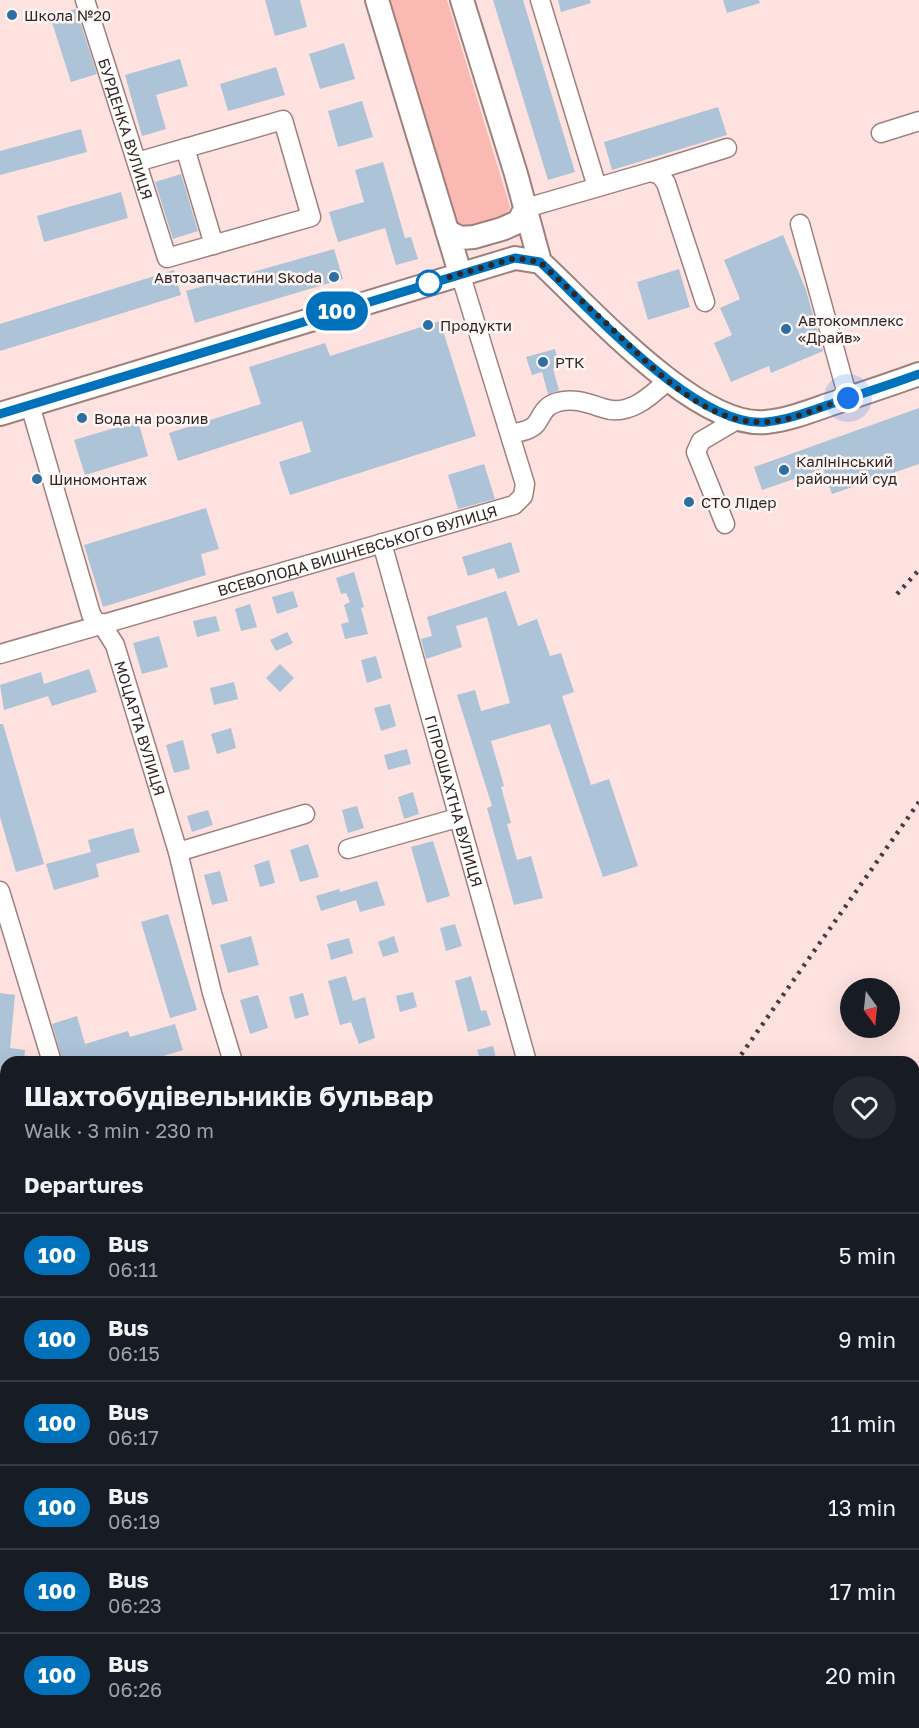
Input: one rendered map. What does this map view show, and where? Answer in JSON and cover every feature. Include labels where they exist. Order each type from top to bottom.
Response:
[{"type":"main road","points":[[377,0],[460,273]]},
{"type":"main road","points":[[462,0],[526,208],[540,262],[667,381],[709,408],[735,421],[766,423],[796,416],[919,374]]},
{"type":"main road","points":[[447,231],[460,238],[474,237],[502,229],[518,222],[526,208]]},
{"type":"main road","points":[[0,414],[460,273],[515,258],[540,262]]},
{"type":"street","name":"БУРДЕНКА ВУЛИЦЯ","points":[[85,0],[167,258],[214,245]]},
{"type":"street","points":[[540,0],[597,187]]},
{"type":"street","points":[[137,162],[185,148],[283,120],[311,217],[214,245],[185,148]]},
{"type":"street","points":[[881,133],[919,121]]},
{"type":"street","points":[[526,208],[727,148]]},
{"type":"street","points":[[650,172],[660,175],[666,183],[705,302]]},
{"type":"street","points":[[800,224],[848,398]]},
{"type":"street","name":"ВСЕВОЛОДА ВИШНЕВСЬКОГО ВУЛИЦЯ","points":[[0,654],[514,505],[523,496],[525,484],[460,273]]},
{"type":"street","points":[[510,434],[527,430],[536,424],[545,408],[557,403],[584,401],[606,410],[636,407],[667,381]]},
{"type":"street","name":"МОЦАРТА ВУЛИЦЯ","points":[[30,405],[91,614],[95,621],[101,623],[115,645],[178,852],[212,993],[231,1056]]},
{"type":"street","points":[[725,524],[696,452],[702,441],[735,421]]},
{"type":"street","name":"ГІПРОШАХТНА ВУЛИЦЯ","points":[[382,543],[525,1056]]},
{"type":"street","points":[[178,852],[305,814]]},
{"type":"street","points":[[348,849],[457,818]]},
{"type":"street","points":[[0,891],[8,950],[50,1056]]},
{"type":"shaded area","points":[[388,0],[447,0],[510,207],[507,213],[497,221],[467,228],[461,227],[456,221]]},
{"type":"building","points":[[265,0],[300,0],[307,27],[275,36]]},
{"type":"building","points":[[493,0],[523,0],[575,172],[548,180]]},
{"type":"building","points":[[558,0],[590,0],[591,3],[561,12]]},
{"type":"building","points":[[723,0],[759,0],[760,3],[727,13]]},
{"type":"building","points":[[76,9],[97,74],[71,82],[50,16]]},
{"type":"building","points":[[344,43],[355,79],[320,89],[309,54]]},
{"type":"building","points":[[180,59],[188,86],[156,95],[166,129],[142,136],[125,75]]},
{"type":"building","points":[[276,67],[285,95],[228,111],[220,84]]},
{"type":"building","points":[[362,101],[373,137],[338,147],[328,111]]},
{"type":"building","points":[[718,107],[727,135],[612,170],[604,142]]},
{"type":"building","points":[[81,129],[87,152],[0,175],[0,151]]},
{"type":"building","points":[[383,162],[405,238],[411,237],[418,259],[396,265],[385,228],[338,242],[329,212],[364,202],[355,170]]},
{"type":"building","points":[[181,174],[198,231],[173,239],[155,182]]},
{"type":"building","points":[[121,192],[128,218],[44,242],[37,216]]},
{"type":"building","points":[[783,235],[806,290],[823,351],[771,373],[769,366],[731,382],[714,343],[732,335],[720,308],[740,299],[724,260]]},
{"type":"building","points":[[334,249],[343,279],[195,323],[186,291]]},
{"type":"building","points":[[679,269],[690,307],[648,320],[637,282]]},
{"type":"building","points":[[174,270],[181,295],[0,351],[0,324]]},
{"type":"building","points":[[440,321],[476,436],[290,495],[279,462],[311,452],[302,421],[178,461],[169,433],[261,404],[249,367],[325,343],[330,356]]},
{"type":"building","name":"РТК","points":[[555,349],[560,367],[553,369],[559,390],[548,394],[542,372],[532,375],[526,357]]},
{"type":"building","points":[[919,408],[919,464],[832,494],[823,469],[762,490],[754,467]]},
{"type":"building","points":[[138,421],[148,456],[85,475],[74,440]]},
{"type":"building","points":[[484,464],[495,499],[458,509],[448,475]]},
{"type":"building","points":[[206,508],[219,549],[201,554],[206,575],[103,607],[84,545]]},
{"type":"building","points":[[511,542],[520,572],[498,579],[494,568],[468,576],[462,557]]},
{"type":"building","points":[[354,572],[364,607],[361,608],[368,634],[345,639],[341,624],[349,622],[344,605],[350,602],[346,593],[341,594],[336,578]]},
{"type":"building","points":[[293,591],[298,607],[277,614],[272,597]]},
{"type":"building","points":[[506,591],[518,626],[537,619],[550,656],[561,653],[574,692],[562,696],[591,785],[609,779],[638,866],[603,877],[550,724],[491,741],[504,786],[501,787],[511,823],[507,824],[517,860],[531,856],[543,898],[514,905],[487,808],[492,806],[457,695],[475,690],[481,711],[510,703],[487,617],[456,626],[462,647],[426,659],[421,639],[432,636],[427,617]]},
{"type":"building","points":[[250,604],[257,627],[241,631],[235,609]]},
{"type":"building","points":[[216,616],[220,631],[197,637],[193,621]]},
{"type":"building","points":[[287,632],[293,643],[276,651],[270,640]]},
{"type":"building","points":[[159,636],[168,667],[142,674],[133,643]]},
{"type":"building","points":[[376,656],[382,678],[367,683],[361,660]]},
{"type":"building","points":[[280,664],[294,678],[280,692],[266,678]]},
{"type":"building","points":[[89,669],[97,692],[52,706],[48,696],[4,710],[0,685],[41,672],[44,684]]},
{"type":"building","points":[[234,682],[238,699],[214,705],[210,688]]},
{"type":"building","points":[[390,704],[396,726],[381,731],[374,708]]},
{"type":"building","points":[[0,724],[3,724],[44,864],[16,872],[0,817]]},
{"type":"building","points":[[231,728],[236,748],[217,754],[211,734]]},
{"type":"building","points":[[183,740],[190,769],[174,773],[166,745]]},
{"type":"building","points":[[407,749],[411,764],[388,770],[384,755]]},
{"type":"building","points":[[413,792],[419,814],[404,819],[398,797]]},
{"type":"building","points":[[357,806],[364,828],[348,833],[342,810]]},
{"type":"building","points":[[208,810],[213,825],[192,832],[187,816]]},
{"type":"building","points":[[133,828],[140,852],[96,864],[99,877],[54,890],[46,864],[91,852],[88,840]]},
{"type":"building","points":[[433,841],[450,896],[427,903],[411,847]]},
{"type":"building","points":[[308,844],[319,877],[300,882],[290,850]]},
{"type":"building","points":[[269,860],[275,883],[260,887],[254,865]]},
{"type":"building","points":[[220,871],[228,901],[212,905],[204,875]]},
{"type":"building","points":[[377,881],[385,905],[360,912],[356,900],[321,911],[316,896],[339,889],[340,892]]},
{"type":"building","points":[[168,914],[197,1010],[170,1018],[141,922]]},
{"type":"building","points":[[455,924],[462,946],[446,951],[440,928]]},
{"type":"building","points":[[251,936],[259,965],[228,973],[220,945]]},
{"type":"building","points":[[394,936],[399,952],[383,957],[378,942]]},
{"type":"building","points":[[349,938],[353,953],[331,960],[327,944]]},
{"type":"building","points":[[346,976],[353,1001],[365,997],[375,1038],[359,1044],[351,1022],[340,1025],[328,981]]},
{"type":"building","points":[[471,976],[481,1011],[486,1010],[491,1025],[468,1032],[455,981]]},
{"type":"building","points":[[413,992],[417,1007],[400,1012],[396,996]]},
{"type":"building","points":[[0,993],[15,995],[10,1048],[25,1050],[24,1056],[0,1056]]},
{"type":"building","points":[[303,993],[309,1015],[295,1019],[289,997]]},
{"type":"building","points":[[258,995],[268,1028],[250,1034],[240,1000]]},
{"type":"building","points":[[77,1016],[85,1044],[128,1031],[130,1037],[175,1024],[183,1050],[164,1056],[61,1056],[52,1024]]},
{"type":"building","points":[[493,1046],[496,1056],[479,1056],[477,1050]]},
{"type":"railway","points":[[897,594],[919,570]]},
{"type":"railway","points":[[740,1056],[919,802]]},
{"type":"bus line","name":"100","points":[[0,414],[515,258],[540,262],[667,381],[709,408],[735,421],[766,423],[796,416],[919,374]]},
{"type":"place","name":"Школа №20","points":[[12,15]]},
{"type":"place","name":"Автозапчастини Skoda","points":[[334,277]]},
{"type":"place","name":"Продукти","points":[[428,325]]},
{"type":"place","name":"Автокомплекс «Драйв»","points":[[786,329]]},
{"type":"place","name":"РТК","points":[[543,362]]},
{"type":"place","name":"Вода на розлив","points":[[82,418]]},
{"type":"place","name":"Калінінський районний суд","points":[[784,470]]},
{"type":"place","name":"Шиномонтаж","points":[[37,479]]},
{"type":"place","name":"СТО Лідер","points":[[689,502]]},
{"type":"route","points":[[429,283],[515,258],[540,262],[667,381],[709,408],[735,421],[766,423],[796,416],[848,398]]}]
